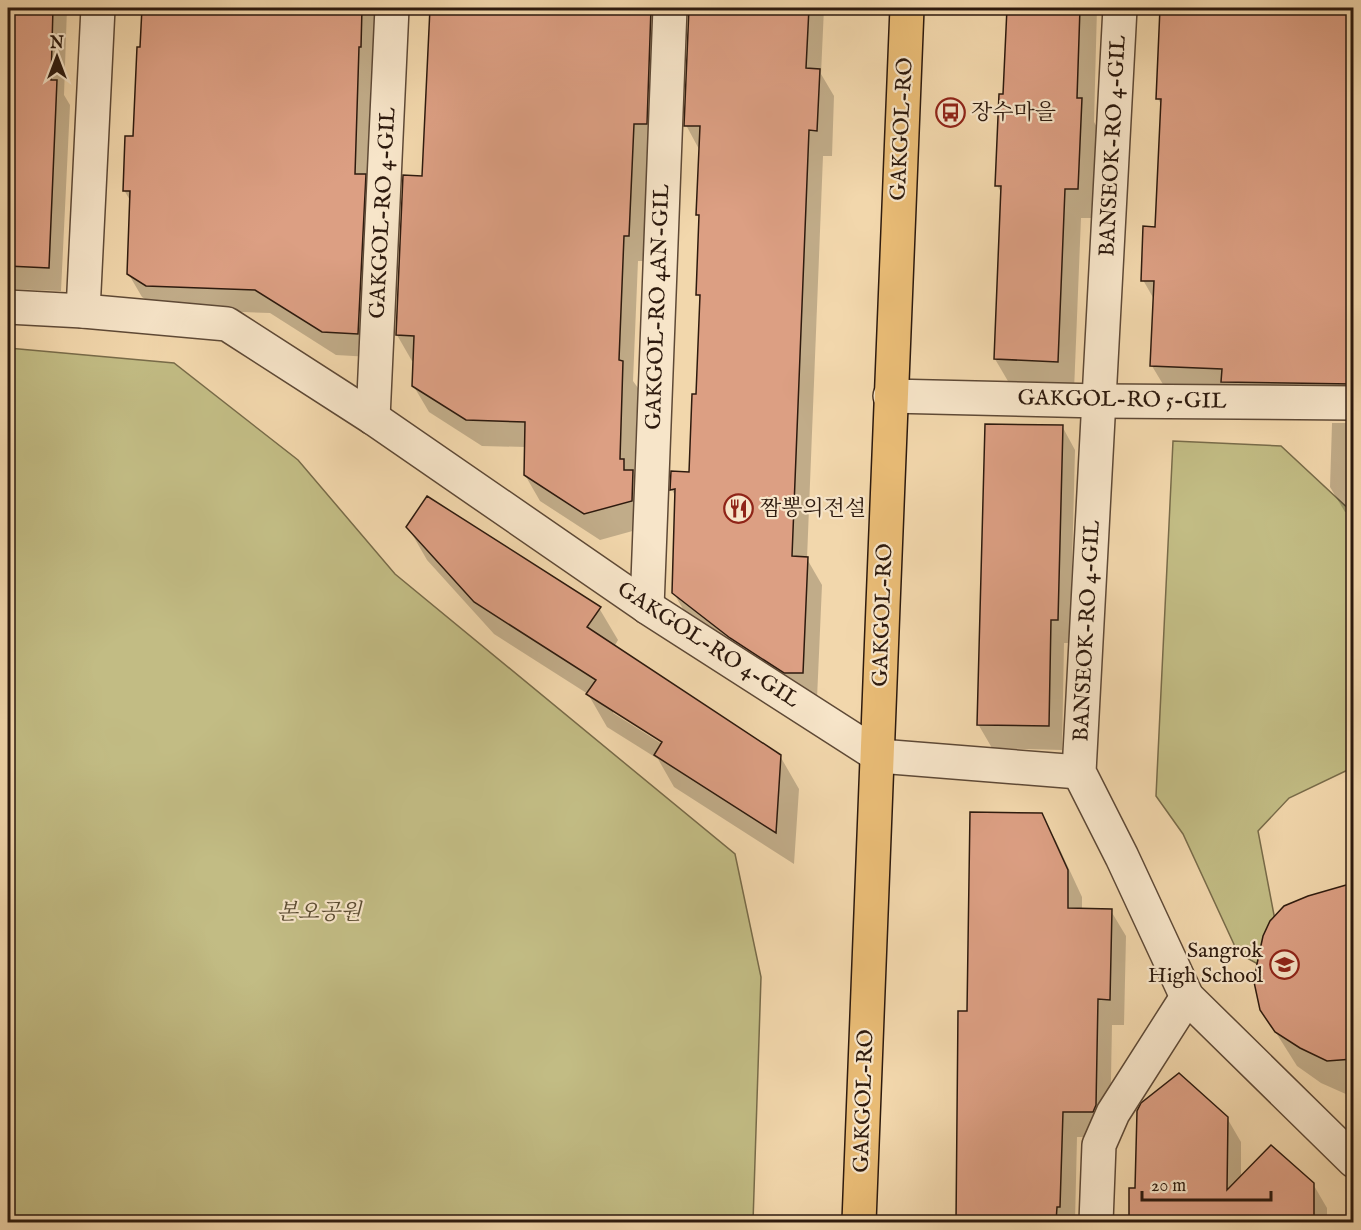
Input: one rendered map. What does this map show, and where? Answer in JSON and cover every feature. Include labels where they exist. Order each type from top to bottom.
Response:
[{"type":"main road","name":"GAKGOL-RO","points":[[859,1222],[879,756],[890,396],[908,8]]},
{"type":"street","points":[[83,311],[98,8]]},
{"type":"street","name":"GAKGOL-RO 4-GIL","points":[[373,418],[392,8]]},
{"type":"street","name":"GAKGOL-RO 4AN-GIL","points":[[647,607],[670,8]]},
{"type":"street","name":"BANSEOK-RO 4-GIL","points":[[1120,8],[1079,772],[1122,857],[1187,997],[1353,1161]]},
{"type":"street","name":"GAKGOL-RO 4-GIL","points":[[8,308],[83,311],[227,324],[373,418],[647,607],[879,756],[1079,772]]},
{"type":"street","name":"GAKGOL-RO 5-GIL","points":[[890,396],[1100,401],[1353,403]]},
{"type":"street","points":[[1096,1222],[1099,1146],[1113,1113],[1187,997]]},
{"type":"green space","name":"본오공원","points":[[8,348],[174,363],[298,460],[395,574],[735,854],[761,977],[753,1222],[8,1222]]},
{"type":"green space","points":[[1173,441],[1281,446],[1353,513],[1354,767],[1289,798],[1258,831],[1278,936],[1263,967],[1238,953],[1183,834],[1156,796]]},
{"type":"building","points":[[8,8],[53,8],[51,80],[57,80],[49,268],[8,266]]},
{"type":"building","points":[[142,8],[362,8],[355,174],[366,174],[358,334],[322,332],[255,290],[146,286],[127,274],[130,191],[123,191],[125,136],[133,136],[137,47],[140,47]]},
{"type":"building","points":[[430,8],[651,8],[647,124],[634,124],[629,236],[624,236],[619,360],[623,361],[620,459],[624,459],[624,470],[633,470],[632,501],[584,514],[524,475],[525,422],[466,420],[412,386],[414,336],[396,335],[403,175],[422,176]]},
{"type":"building","points":[[689,8],[809,8],[806,68],[820,69],[817,131],[809,130],[792,556],[808,557],[803,673],[784,673],[730,638],[672,593],[675,489],[670,490],[671,471],[689,472],[692,394],[696,394],[700,295],[696,295],[699,215],[696,215],[700,126],[684,126]]},
{"type":"building","points":[[1007,8],[1080,8],[1077,98],[1082,98],[1078,189],[1065,189],[1058,362],[994,359],[1001,186],[995,186],[999,94],[1003,94]]},
{"type":"building","points":[[1160,8],[1353,8],[1353,384],[1221,382],[1222,369],[1150,366],[1154,281],[1141,281],[1143,226],[1155,227],[1161,99],[1156,99]]},
{"type":"building","points":[[985,424],[1063,425],[1058,620],[1051,620],[1049,726],[977,725]]},
{"type":"building","points":[[427,496],[601,607],[587,627],[781,755],[776,833],[654,755],[662,742],[586,694],[596,680],[474,602],[406,527]]},
{"type":"building","points":[[970,812],[1042,813],[1068,870],[1068,908],[1112,909],[1110,1000],[1098,999],[1096,1105],[1093,1112],[1063,1112],[1060,1207],[1057,1207],[1056,1222],[956,1222],[958,1011],[967,1011]]},
{"type":"building","points":[[1353,883],[1353,1059],[1327,1061],[1275,1032],[1260,1010],[1254,982],[1263,936],[1270,921],[1284,906],[1308,896]]},
{"type":"building","points":[[1179,1073],[1228,1117],[1227,1190],[1271,1145],[1314,1183],[1314,1222],[1129,1222],[1129,1188],[1135,1188],[1137,1111],[1141,1103]]},
{"type":"place","name":"장수마을","points":[[950,113]]},
{"type":"place","name":"짬뽕의전설","points":[[739,509]]},
{"type":"place","name":"Sangrok High School","points":[[1284,964]]}]
